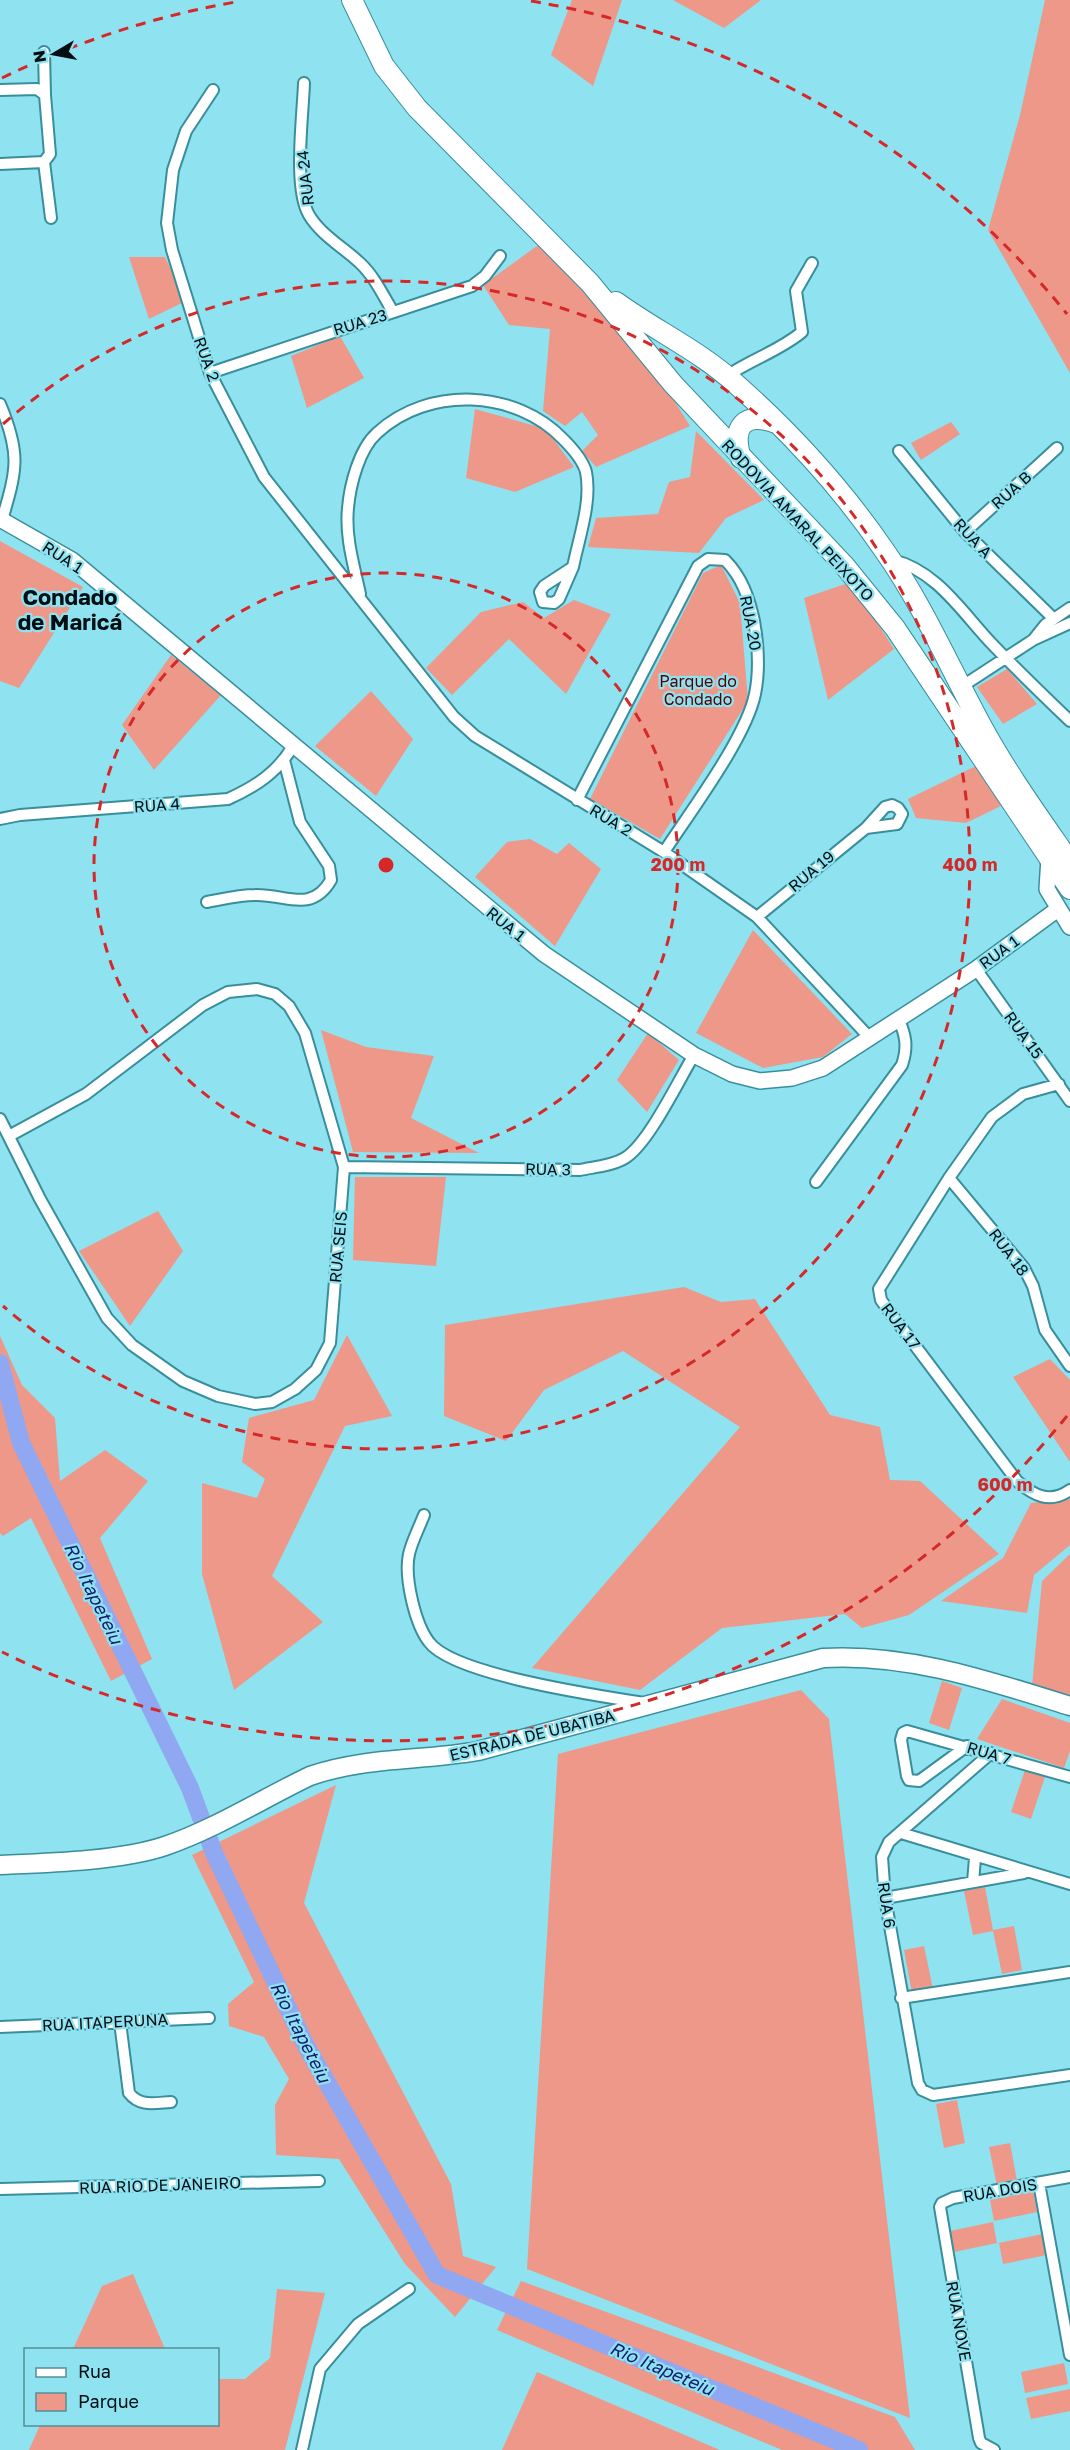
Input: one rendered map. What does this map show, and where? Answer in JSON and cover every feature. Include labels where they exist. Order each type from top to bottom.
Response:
[{"type":"highway","name":"RODOVIA AMARAL PEIXOTO","points":[[352,0],[369,39],[400,90],[432,126],[590,283],[673,384],[867,591],[895,628],[1070,889]]},
{"type":"highway","name":"RODOVIA AMARAL PEIXOTO","points":[[590,283],[727,376],[776,423],[849,503],[890,559],[922,611],[996,752],[1070,862]]},
{"type":"highway","points":[[741,458],[737,435],[743,424],[755,418],[776,423]]},
{"type":"main road","name":"ESTRADA DE UBATIBA","points":[[0,1864],[144,1851],[190,1837],[310,1776],[329,1769],[361,1763],[433,1758],[478,1751],[803,1662],[857,1656],[941,1669],[1070,1707]]},
{"type":"street","points":[[45,52],[45,95],[50,154],[44,162],[51,218]]},
{"type":"street","name":"RUA 24","points":[[304,83],[300,153],[304,203],[310,217],[320,228],[371,275],[393,312]]},
{"type":"street","points":[[0,90],[37,89],[45,95]]},
{"type":"street","name":"RUA 2","points":[[213,90],[186,131],[173,170],[167,223],[172,250],[210,373],[264,477],[454,717],[492,749],[664,852],[757,917],[870,1038]]},
{"type":"street","points":[[0,164],[44,162]]},
{"type":"street","name":"RUA 23","points":[[210,373],[477,283],[500,256]]},
{"type":"street","points":[[727,376],[749,361],[786,346],[802,332],[796,291],[812,263]]},
{"type":"street","name":"RUA 2","points":[[360,597],[350,545],[348,509],[360,462],[376,434],[396,419],[428,406],[460,399],[484,399],[509,405],[552,428],[574,450],[586,471],[588,495],[573,567]]},
{"type":"street","points":[[0,404],[12,432],[16,458],[15,476],[1,519]]},
{"type":"street","name":"RUA B","points":[[965,532],[1057,448]]},
{"type":"street","name":"RUA A","points":[[898,451],[965,532],[1053,618]]},
{"type":"street","name":"RUA 1","points":[[1,519],[72,560],[544,954],[694,1055],[732,1074],[760,1081],[792,1078],[824,1068],[976,969],[1058,909]]},
{"type":"street","name":"RUA 20","points":[[577,800],[698,566],[708,559],[725,560],[735,570],[750,599],[758,661],[755,694],[744,724],[664,852]]},
{"type":"street","points":[[890,559],[906,563],[937,584],[1006,659],[1070,721]]},
{"type":"street","points":[[1033,640],[1053,618],[1070,608]]},
{"type":"street","points":[[961,687],[1033,640],[1070,623]]},
{"type":"street","name":"RUA 4","points":[[0,819],[20,815],[228,799],[253,788],[284,760],[293,746]]},
{"type":"street","points":[[207,902],[252,895],[308,900],[325,891],[332,880],[329,866],[300,822],[284,760]]},
{"type":"street","name":"RUA 19","points":[[757,917],[866,828]]},
{"type":"street","points":[[1049,858],[1047,889],[1070,927]]},
{"type":"street","name":"RUA 15","points":[[976,969],[1070,1101]]},
{"type":"street","name":"RUA SEIS","points":[[0,1119],[40,1199],[107,1318],[132,1345],[183,1381],[218,1396],[255,1404],[272,1402],[295,1389],[316,1370],[330,1343],[344,1167],[305,1033],[288,1006],[275,994],[257,989],[228,992],[203,1005],[86,1094],[9,1136]]},
{"type":"street","points":[[816,1182],[902,1065],[907,1050],[905,1034],[898,1018]]},
{"type":"street","name":"RUA 3","points":[[344,1167],[580,1170],[604,1166],[624,1159],[641,1144],[694,1055]]},
{"type":"street","name":"RUA 17","points":[[1059,1084],[1023,1094],[1009,1102],[992,1117],[949,1178],[879,1288],[881,1300],[1017,1481],[1027,1490],[1046,1498],[1054,1498],[1070,1490]]},
{"type":"street","name":"RUA 18","points":[[949,1178],[1024,1268],[1033,1286],[1046,1330],[1070,1366]]},
{"type":"street","points":[[424,1515],[409,1553],[409,1586],[422,1629],[429,1643],[439,1652],[457,1660],[524,1680],[653,1704]]},
{"type":"street","name":"RUA 7","points":[[967,1746],[919,1781],[909,1780],[905,1771],[901,1740],[903,1733],[907,1731],[967,1746],[1070,1777]]},
{"type":"street","name":"RUA 6","points":[[991,1753],[889,1842],[882,1857],[885,1898],[901,1998],[918,2083],[922,2090],[933,2095],[1070,2075]]},
{"type":"street","points":[[914,1821],[920,1839]]},
{"type":"street","points":[[901,1833],[975,1858],[1070,1884]]},
{"type":"street","points":[[973,1882],[975,1858]]},
{"type":"street","points":[[885,1898],[1027,1872]]},
{"type":"street","points":[[901,1998],[1070,1972]]},
{"type":"street","name":"RUA ITAPERUNA","points":[[0,2027],[209,2018]]},
{"type":"street","points":[[120,2022],[129,2093],[141,2103],[171,2102]]},
{"type":"street","name":"RUA DOIS","points":[[939,2213],[942,2203],[952,2198],[1070,2177]]},
{"type":"street","name":"RUA RIO DE JANEIRO","points":[[0,2189],[319,2181]]},
{"type":"street","points":[[1039,2183],[1065,2295],[1070,2355]]},
{"type":"street","name":"RUA NOVE","points":[[939,2213],[981,2444],[994,2450]]},
{"type":"street","points":[[302,2450],[320,2369],[358,2324],[409,2289]]},
{"type":"green space","points":[[572,0],[622,0],[593,86],[551,55]]},
{"type":"green space","points":[[673,0],[761,0],[724,28]]},
{"type":"green space","points":[[1045,0],[1070,0],[1070,373],[988,230],[1020,115]]},
{"type":"green space","points":[[541,243],[665,386],[690,426],[596,467],[582,451],[598,435],[582,412],[565,426],[543,411],[550,329],[509,325],[483,285]]},
{"type":"green space","points":[[129,257],[165,257],[186,301],[149,319]]},
{"type":"green space","points":[[340,336],[364,378],[307,408],[291,356]]},
{"type":"green space","points":[[475,409],[546,429],[574,467],[515,492],[466,478]]},
{"type":"green space","points":[[951,422],[960,434],[921,460],[911,443]]},
{"type":"green space","points":[[696,431],[764,500],[726,518],[699,553],[588,547],[596,518],[658,514],[669,482],[690,477]]},
{"type":"green space","points":[[0,541],[83,587],[19,688],[0,681]]},
{"type":"green space","name":"Parque do Condado","points":[[721,565],[740,603],[748,701],[660,839],[590,799],[703,573]]},
{"type":"green space","points":[[851,582],[894,649],[828,700],[804,598]]},
{"type":"green space","points":[[574,600],[611,614],[566,694],[509,639],[452,695],[426,668],[481,612],[523,602],[544,618]]},
{"type":"green space","points":[[171,655],[221,695],[154,770],[122,725]]},
{"type":"green space","points":[[1007,669],[1037,704],[1003,724],[977,687]]},
{"type":"green space","points":[[371,691],[413,739],[376,796],[315,746]]},
{"type":"green space","points":[[978,765],[1003,805],[966,823],[916,818],[908,799]]},
{"type":"green space","points":[[530,839],[557,854],[569,843],[601,869],[555,946],[475,877],[507,842]]},
{"type":"green space","points":[[753,930],[852,1034],[823,1057],[763,1068],[696,1033]]},
{"type":"green space","points":[[321,1030],[366,1047],[434,1056],[411,1118],[479,1153],[353,1152]]},
{"type":"green space","points":[[648,1033],[679,1060],[647,1112],[617,1080]]},
{"type":"green space","points":[[355,1177],[446,1177],[436,1266],[353,1260]]},
{"type":"green space","points":[[158,1211],[183,1251],[130,1326],[79,1251]]},
{"type":"green space","points":[[684,1287],[721,1302],[755,1299],[830,1415],[880,1427],[890,1480],[920,1481],[999,1554],[909,1615],[862,1628],[845,1614],[722,1628],[640,1690],[532,1668],[740,1427],[623,1351],[544,1390],[506,1441],[444,1416],[445,1325]]},
{"type":"green space","points":[[347,1335],[392,1416],[345,1426],[272,1576],[323,1622],[234,1690],[202,1574],[202,1483],[257,1498],[265,1479],[242,1462],[249,1418],[314,1400]]},
{"type":"green space","points":[[0,1336],[22,1385],[55,1418],[60,1481],[105,1450],[148,1481],[100,1538],[152,1659],[111,1681],[31,1518],[3,1536],[0,1533]]},
{"type":"green space","points":[[1050,1359],[1070,1380],[1070,1462],[1013,1377]]},
{"type":"green space","points":[[1070,1499],[1070,1545],[1034,1575],[1027,1613],[941,1601],[1003,1558],[1031,1503]]},
{"type":"green space","points":[[1070,1554],[1070,1695],[1032,1686],[1042,1581]]},
{"type":"green space","points":[[942,1681],[962,1688],[949,1730],[929,1723]]},
{"type":"green space","points":[[801,1690],[829,1719],[910,2418],[527,2269],[558,1754]]},
{"type":"green space","points":[[1002,1699],[1070,1723],[1070,1751],[1064,1768],[977,1739]]},
{"type":"green space","points":[[1025,1770],[1045,1777],[1031,1819],[1011,1812]]},
{"type":"green space","points":[[336,1785],[304,1903],[451,2184],[463,2256],[496,2267],[455,2317],[405,2264],[339,2159],[276,2155],[275,2105],[289,2079],[264,2037],[229,2026],[228,2004],[254,1982],[192,1855]]},
{"type":"green space","points":[[985,1887],[993,1930],[1014,1926],[1022,1970],[1002,1974],[993,1931],[973,1935],[964,1891]]},
{"type":"green space","points":[[924,1946],[933,1989],[912,1993],[904,1950]]},
{"type":"green space","points":[[957,2100],[965,2143],[944,2148],[936,2104]]},
{"type":"green space","points":[[1010,2143],[1018,2186],[998,2191],[989,2147]]},
{"type":"green space","points":[[1033,2191],[1037,2212],[994,2221],[990,2200]]},
{"type":"green space","points":[[993,2222],[997,2243],[954,2252],[950,2231]]},
{"type":"green space","points":[[1043,2234],[1047,2255],[1003,2264],[999,2243]]},
{"type":"green space","points":[[133,2274],[165,2348],[73,2348],[102,2286]]},
{"type":"green space","points":[[521,2281],[895,2417],[915,2450],[782,2450],[497,2330]]},
{"type":"green space","points":[[277,2289],[325,2293],[285,2450],[29,2450],[40,2426],[219,2426],[219,2379],[245,2379],[270,2358]]},
{"type":"green space","points":[[1064,2363],[1068,2384],[1025,2393],[1021,2372]]},
{"type":"green space","points":[[537,2372],[720,2450],[502,2450]]},
{"type":"green space","points":[[1070,2389],[1070,2411],[1031,2419],[1026,2398]]},
{"type":"waterway","name":"Rio Itapeteiu","points":[[0,1363],[21,1443],[190,1788],[214,1853],[305,2044],[437,2275],[859,2450]]},
{"type":"district","name":"Condado de Maricá","points":[[70,608]]}]
